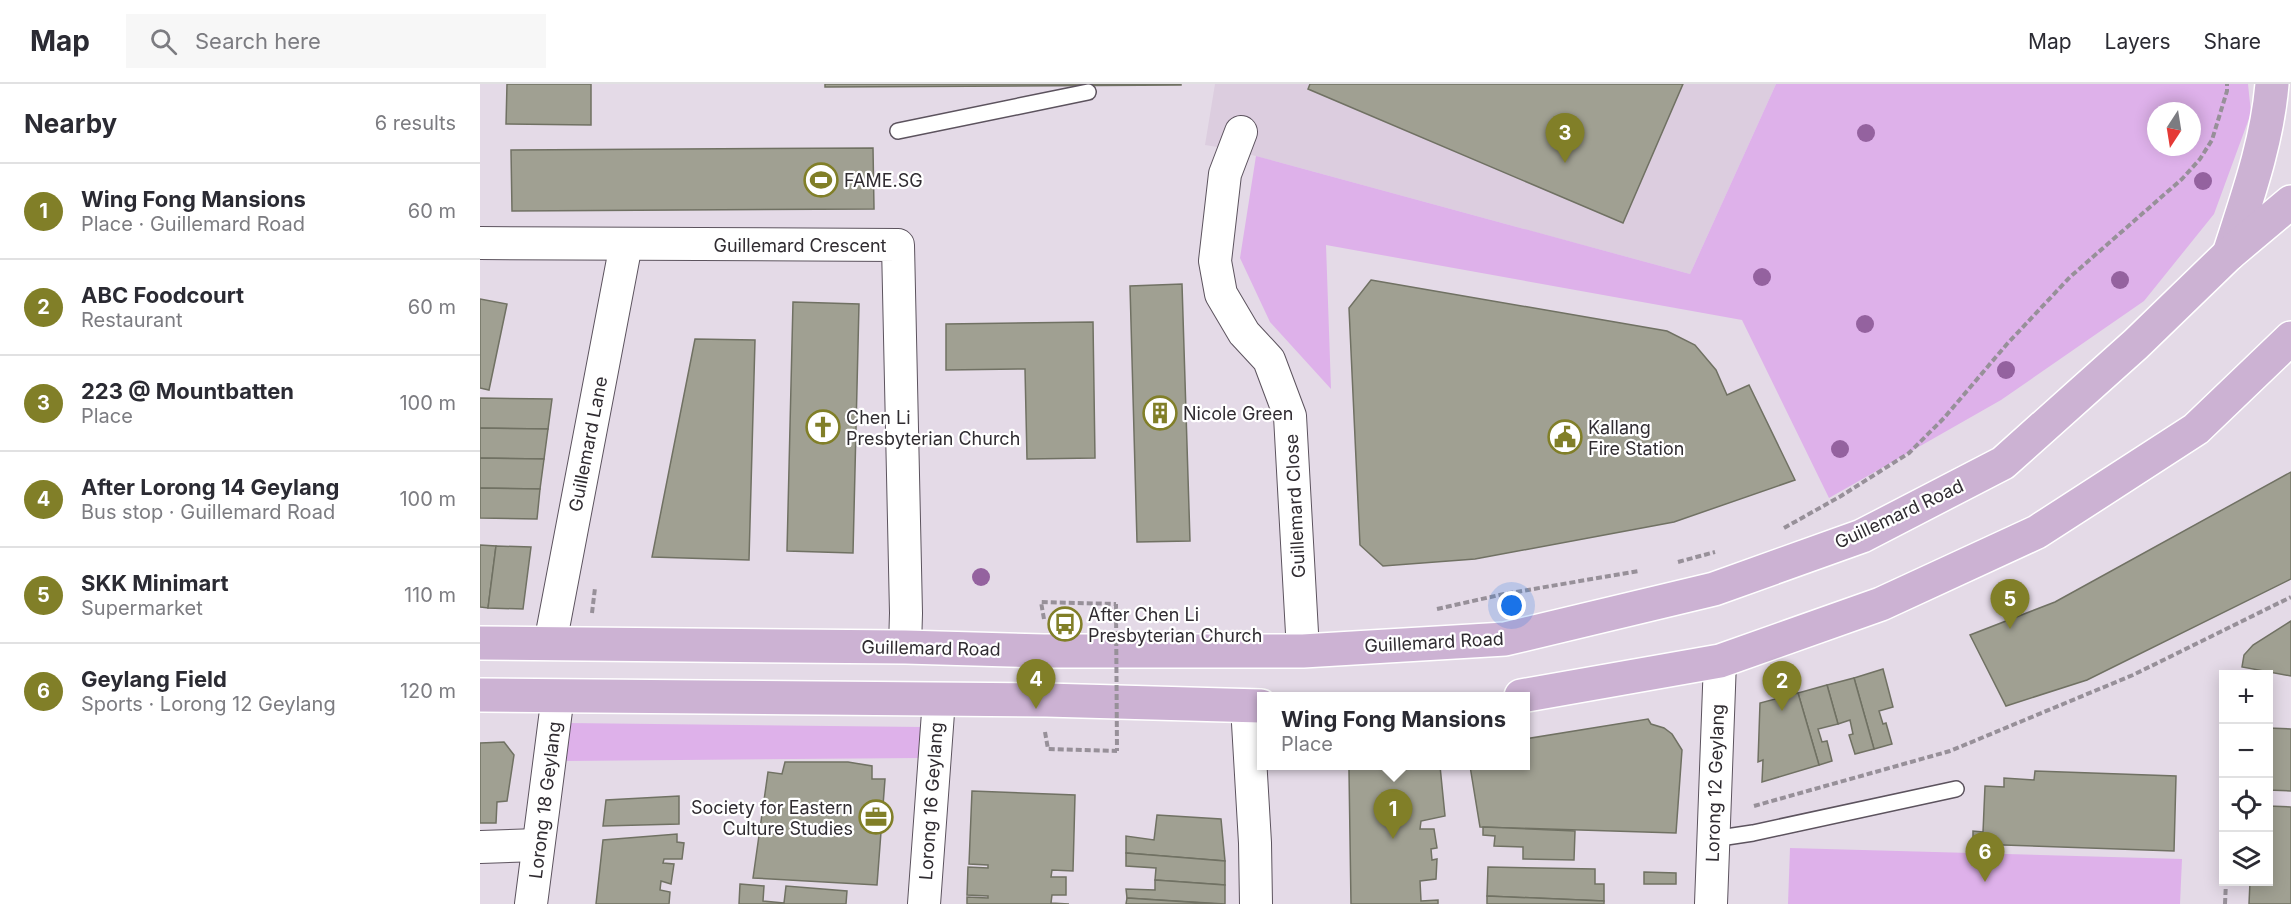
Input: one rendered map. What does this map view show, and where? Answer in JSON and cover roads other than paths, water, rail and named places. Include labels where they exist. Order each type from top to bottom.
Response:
[{"type":"main road","points":[[2229,254],[2259,162],[2269,119],[2272,84]]},
{"type":"main road","name":"Guillemard Road","points":[[480,644],[904,647],[1044,651],[1303,651],[1505,639],[1714,589],[1862,536],[2003,464],[2127,352],[2229,254],[2291,202]]},
{"type":"main road","points":[[1530,694],[1720,661],[1881,604],[2037,532],[2196,429],[2291,338]]},
{"type":"main road","points":[[480,695],[939,699],[1254,706]]},
{"type":"street","name":"Guillemard Close","points":[[1241,132],[1225,174],[1215,261],[1221,294],[1244,333],[1269,360],[1290,416],[1303,651]]},
{"type":"street","name":"Guillemard Crescent","points":[[480,243],[898,245],[906,613],[904,647]]},
{"type":"street","name":"Guillemard Lane","points":[[550,644],[626,244]]},
{"type":"street","name":"Lorong 12 Geylang","points":[[1711,904],[1720,661]]},
{"type":"street","name":"Lorong 18 Geylang","points":[[531,904],[558,695]]},
{"type":"street","name":"Lorong 16 Geylang","points":[[924,904],[939,699]]},
{"type":"street","points":[[1254,706],[1256,904]]},
{"type":"street","points":[[480,847],[538,845]]},
{"type":"lane","points":[[898,131],[1088,92]]},
{"type":"lane","points":[[1713,839],[1753,833],[1956,789]]},
{"type":"place","name":"223 @ Mountbatten","points":[[1565,163]]},
{"type":"place","name":"FAME.SG","points":[[821,180]]},
{"type":"place","name":"Nicole Green","points":[[1160,413]]},
{"type":"place","name":"Chen Li Presbyterian Church","points":[[823,427]]},
{"type":"place","name":"Kallang Fire Station","points":[[1565,437]]},
{"type":"place","name":"After Chen Li Presbyterian Church","points":[[1065,624]]},
{"type":"place","name":"SKK Minimart","points":[[2010,629]]},
{"type":"place","name":"After Lorong 14 Geylang","points":[[1036,709]]},
{"type":"place","name":"ABC Foodcourt","points":[[1782,711]]},
{"type":"place","name":"Society for Eastern Culture Studies","points":[[876,817]]},
{"type":"place","name":"Wing Fong Mansions","points":[[1393,839]]},
{"type":"place","name":"Geylang Field","points":[[1985,882]]}]
